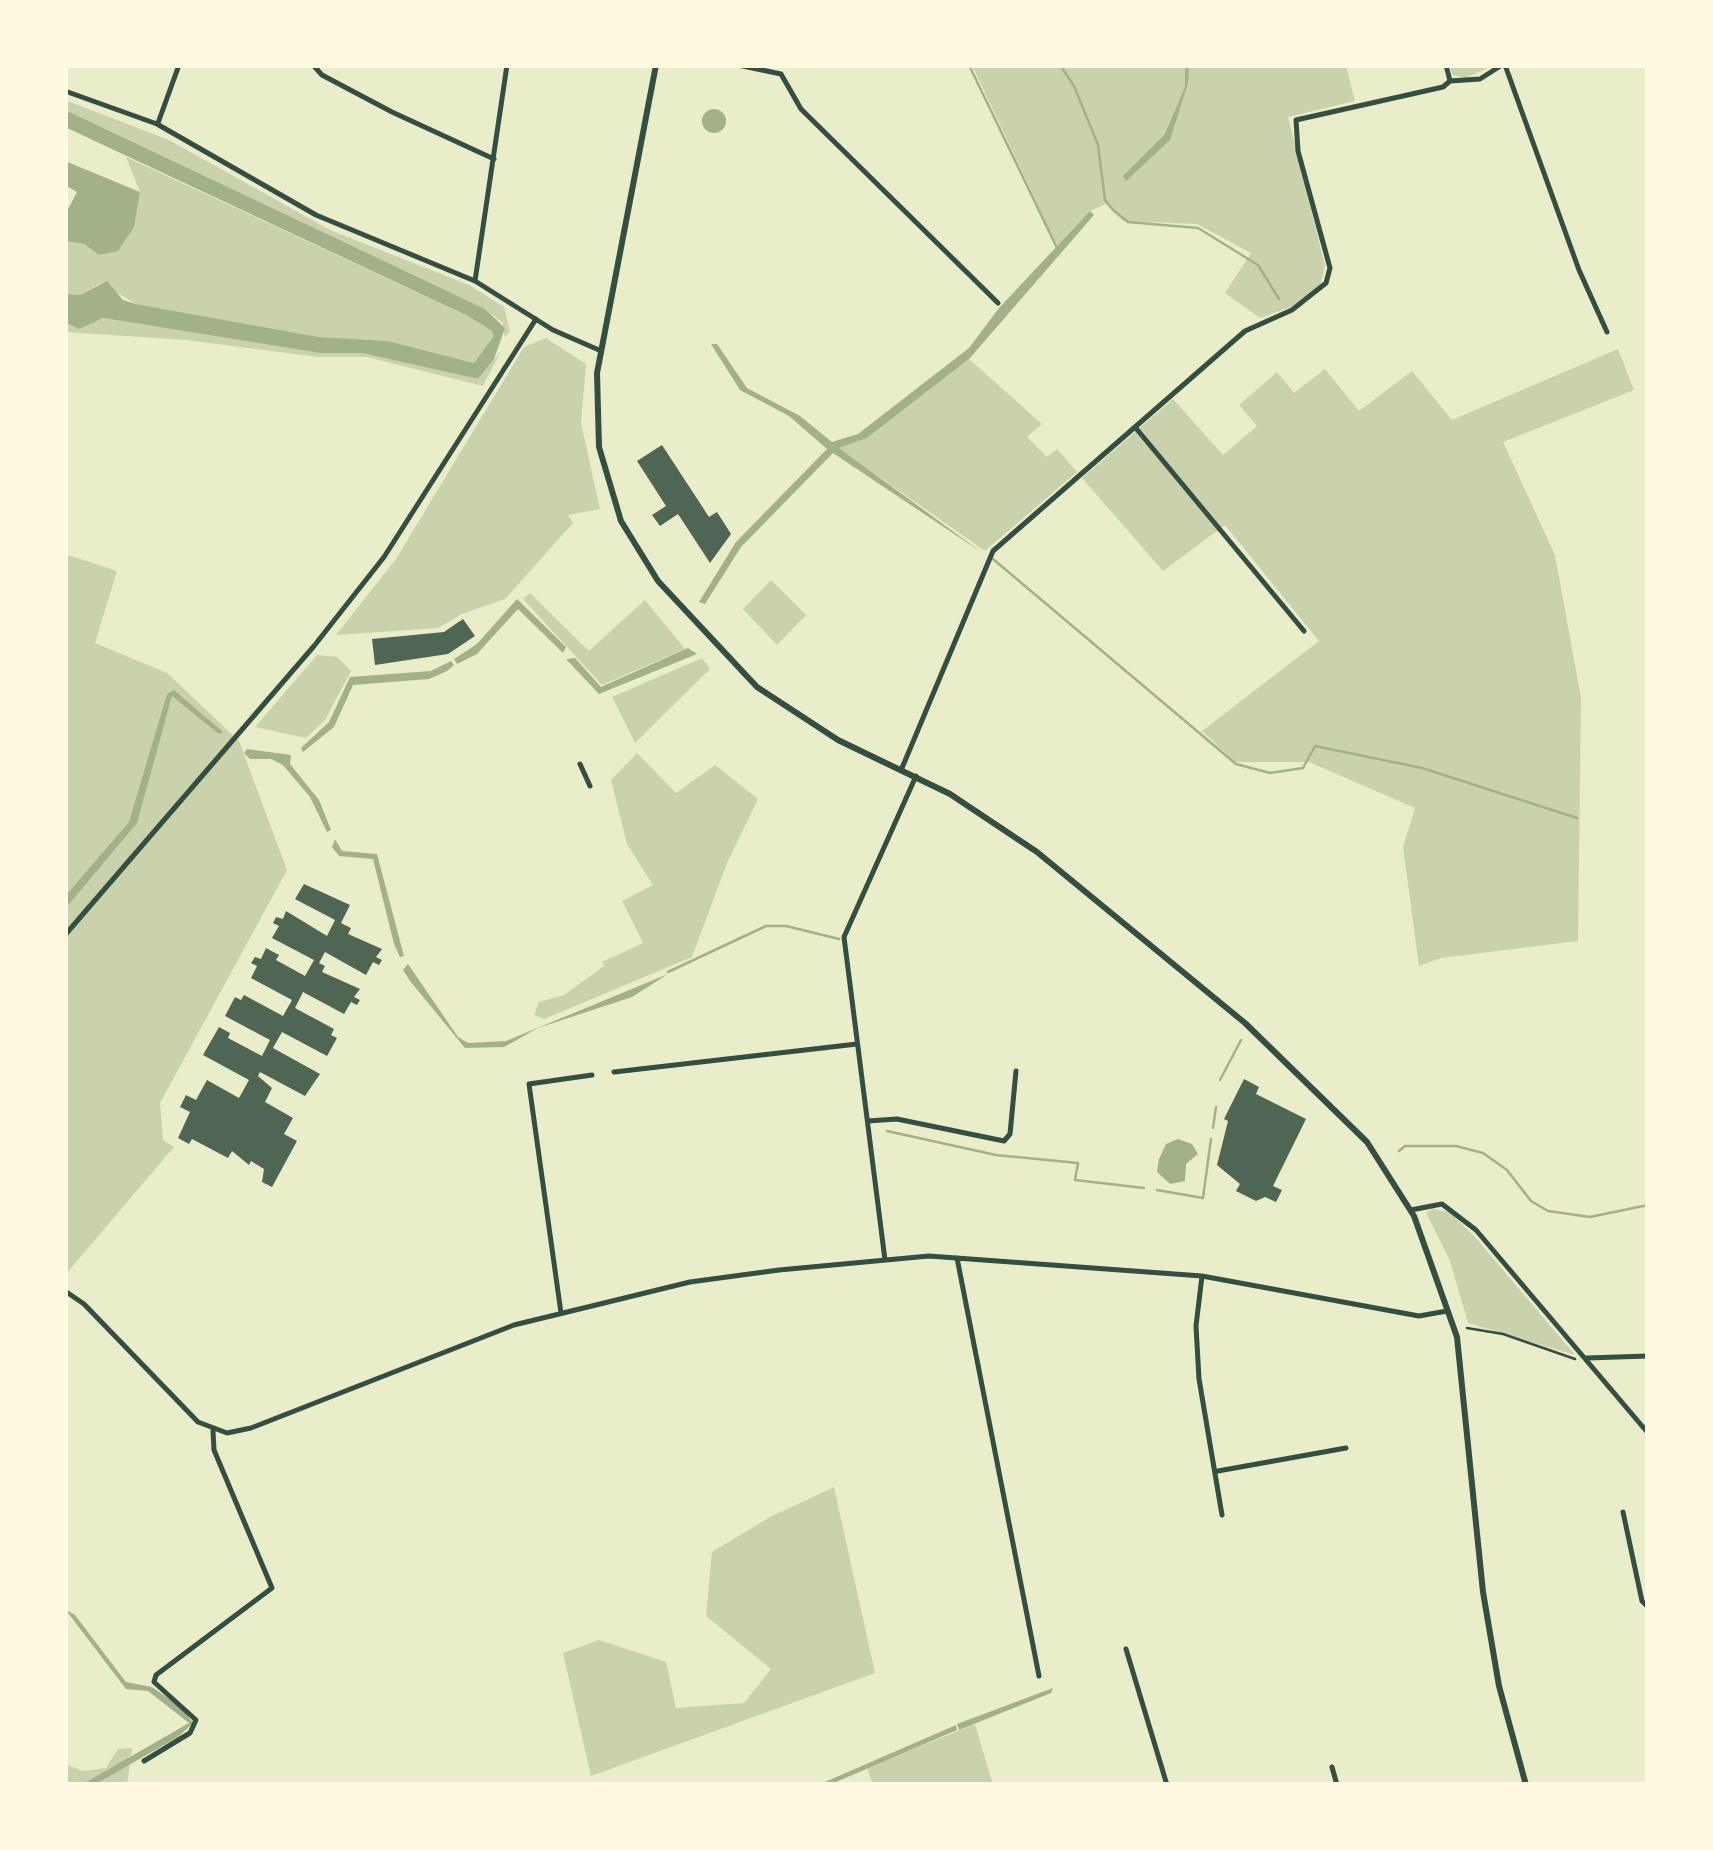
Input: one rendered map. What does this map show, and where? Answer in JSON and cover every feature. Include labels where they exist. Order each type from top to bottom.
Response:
[{"type":"main road","points":[[656,65],[600,350],[597,420],[604,472],[621,521],[658,581],[728,660],[778,704],[838,740],[917,776],[1037,852],[1245,1022],[1350,1121],[1411,1210],[1450,1310],[1460,1352],[1470,1498],[1482,1592],[1499,1686],[1526,1785]]},
{"type":"street","points":[[157,124],[179,65]]},
{"type":"street","points":[[314,65],[322,75],[392,112],[494,159]]},
{"type":"street","points":[[475,281],[507,65]]},
{"type":"street","points":[[738,65],[781,74],[801,109],[998,303]]},
{"type":"street","points":[[1446,65],[1450,81]]},
{"type":"street","points":[[902,768],[984,564],[1245,332],[1292,310],[1326,282],[1330,268],[1293,128],[1296,120],[1443,87],[1450,81],[1480,79],[1504,65],[1578,270],[1607,332]]},
{"type":"street","points":[[65,90],[157,124],[316,215],[475,281],[536,319],[600,350]]},
{"type":"street","points":[[65,935],[314,646],[384,557],[536,319]]},
{"type":"street","points":[[1135,426],[1304,631]]},
{"type":"street","points":[[580,764],[590,786]]},
{"type":"street","points":[[885,1260],[844,938],[917,776]]},
{"type":"street","points":[[614,1072],[857,1044]]},
{"type":"street","points":[[868,1120],[897,1119],[1004,1142],[1010,1134],[1016,1072]]},
{"type":"street","points":[[561,1313],[529,1084],[592,1075]]},
{"type":"street","points":[[1411,1210],[1442,1204],[1453,1208],[1484,1238],[1648,1432]]},
{"type":"street","points":[[957,1258],[1035,1639],[1038,1676]]},
{"type":"street","points":[[65,1292],[84,1304],[198,1422],[213,1431],[240,1432],[451,1347],[561,1313],[719,1277],[885,1260],[957,1258],[1202,1276],[1414,1316],[1450,1310]]},
{"type":"street","points":[[1202,1276],[1196,1326],[1200,1380],[1218,1471],[1222,1515]]},
{"type":"street","points":[[1584,1358],[1648,1356]]},
{"type":"street","points":[[144,1761],[190,1733],[196,1720],[154,1682],[156,1675],[272,1588],[214,1450],[213,1431]]},
{"type":"street","points":[[1218,1471],[1346,1448]]},
{"type":"street","points":[[1623,1512],[1642,1601],[1648,1607]]},
{"type":"street","points":[[1126,1648],[1167,1785]]},
{"type":"street","points":[[1332,1766],[1338,1785]]},
{"type":"path","points":[[1467,1328],[1502,1334],[1565,1358],[1584,1358]]},
{"type":"shaded area","points":[[972,65],[1346,65],[1355,101],[1288,117],[1325,266],[1320,286],[1291,307],[1260,318],[1225,293],[1251,253],[1197,224],[1123,221],[1106,204],[1090,211],[1057,246]]},
{"type":"shaded area","points":[[1185,65],[1189,65],[1188,83],[1170,140],[1126,181],[1123,176],[1165,134],[1185,87]]},
{"type":"shaded area","points":[[1450,65],[1495,65],[1465,78],[1452,75]]},
{"type":"shaded area","points":[[65,100],[169,140],[330,230],[469,285],[504,307],[510,332],[504,337],[503,323],[485,309],[97,128],[65,110]]},
{"type":"shaded area","points":[[714,109],[726,121],[714,133],[702,121]]},
{"type":"shaded area","points":[[65,110],[485,309],[505,328],[494,359],[478,379],[362,353],[320,353],[103,318],[79,329],[65,322],[65,294],[80,295],[107,281],[123,300],[136,304],[319,337],[388,341],[474,363],[493,337],[492,331],[466,315],[65,127]]},
{"type":"shaded area","points":[[126,157],[466,315],[492,331],[493,337],[474,363],[388,341],[319,337],[136,304],[101,283],[80,295],[65,294],[65,241],[84,244],[99,255],[134,212],[140,192]]},
{"type":"shaded area","points":[[65,161],[140,192],[134,227],[118,251],[99,255],[84,244],[65,241],[65,215],[77,192],[65,185]]},
{"type":"shaded area","points":[[1090,211],[1094,215],[969,359],[867,438],[839,448],[984,554],[833,453],[741,547],[705,604],[699,602],[736,542],[827,449],[789,416],[740,390],[711,344],[717,344],[747,388],[800,416],[832,442],[858,434],[969,348],[999,308]]},
{"type":"shaded area","points":[[96,317],[320,353],[362,353],[478,379],[501,351],[483,386],[367,357],[318,357],[186,340],[65,332],[65,322]]},
{"type":"shaded area","points":[[546,338],[586,364],[581,423],[600,509],[568,515],[573,523],[505,599],[462,614],[438,628],[336,635],[396,559],[524,347]]},
{"type":"shaded area","points":[[1618,349],[1634,390],[1503,442],[1555,555],[1581,698],[1578,941],[1441,958],[1419,966],[1403,847],[1415,808],[1309,762],[1235,762],[1202,731],[1319,641],[1225,525],[1163,571],[1082,478],[1173,399],[1223,455],[1257,426],[1239,405],[1277,372],[1294,393],[1325,369],[1359,411],[1412,371],[1452,420]]},
{"type":"shaded area","points":[[969,359],[1042,424],[1027,437],[1047,457],[1057,449],[1077,472],[985,551],[838,448],[867,438]]},
{"type":"shaded area","points":[[65,554],[117,571],[95,643],[167,673],[239,741],[287,870],[160,1103],[163,1140],[174,1147],[65,1275]]},
{"type":"shaded area","points":[[771,580],[806,615],[777,645],[743,609]]},
{"type":"shaded area","points":[[530,593],[589,651],[645,600],[685,649],[602,685],[523,599]]},
{"type":"shaded area","points":[[517,599],[566,647],[563,653],[518,609],[477,654],[457,664],[454,659],[477,644]]},
{"type":"shaded area","points":[[688,648],[697,654],[599,694],[566,659],[575,658],[601,687]]},
{"type":"shaded area","points":[[317,655],[337,657],[351,671],[325,720],[306,738],[255,727]]},
{"type":"shaded area","points":[[702,658],[710,669],[635,743],[612,697]]},
{"type":"shaded area","points":[[451,661],[454,665],[447,671],[429,679],[353,685],[334,727],[303,752],[301,748],[329,722],[350,677],[431,671]]},
{"type":"shaded area","points":[[174,690],[223,732],[219,734],[172,696],[137,823],[65,909],[67,894],[129,822],[167,694]]},
{"type":"shaded area","points":[[247,749],[291,755],[290,764],[319,800],[331,830],[327,832],[310,797],[283,765],[271,759],[250,759],[244,753]]},
{"type":"shaded area","points":[[637,753],[676,793],[715,765],[758,799],[727,863],[692,957],[544,1019],[534,1015],[539,1002],[564,995],[604,966],[602,962],[643,943],[622,901],[653,885],[627,844],[611,780]]},
{"type":"shaded area","points":[[335,839],[342,851],[377,854],[404,956],[400,957],[394,944],[373,859],[339,856],[332,847]]},
{"type":"shaded area","points":[[408,964],[458,1037],[468,1043],[506,1041],[668,974],[632,997],[538,1028],[504,1047],[465,1048],[410,981],[403,970]]},
{"type":"shaded area","points":[[1178,1139],[1192,1144],[1198,1154],[1186,1164],[1185,1181],[1170,1184],[1157,1172],[1159,1159],[1166,1144]]},
{"type":"shaded area","points":[[1432,1209],[1449,1212],[1475,1237],[1575,1355],[1468,1323],[1450,1261],[1426,1213]]},
{"type":"shaded area","points":[[834,1487],[875,1673],[591,1776],[563,1653],[599,1640],[666,1662],[676,1708],[744,1703],[771,1669],[706,1616],[712,1552],[770,1517]]},
{"type":"shaded area","points":[[65,1609],[75,1615],[126,1682],[152,1687],[182,1708],[193,1723],[178,1737],[94,1785],[83,1784],[189,1723],[148,1691],[126,1689]]},
{"type":"shaded area","points":[[1053,1688],[1051,1693],[959,1730],[957,1724]]},
{"type":"shaded area","points":[[975,1724],[993,1785],[873,1785],[867,1768]]},
{"type":"shaded area","points":[[956,1725],[957,1730],[829,1785],[818,1785]]},
{"type":"shaded area","points":[[132,1748],[127,1785],[65,1785],[65,1764],[83,1771],[106,1768],[118,1749]]},
{"type":"building","points":[[662,445],[709,517],[717,512],[731,534],[710,563],[678,514],[660,526],[652,515],[666,506],[637,461]]},
{"type":"building","points":[[463,619],[475,636],[448,654],[375,665],[372,639],[444,632]]},
{"type":"building","points":[[304,884],[350,905],[341,923],[351,928],[348,934],[382,949],[376,957],[382,960],[379,965],[373,962],[366,975],[325,952],[319,963],[325,966],[322,972],[360,989],[354,997],[360,1000],[357,1005],[351,1002],[344,1014],[303,992],[295,1008],[334,1029],[331,1035],[337,1038],[327,1056],[282,1032],[273,1048],[320,1074],[305,1096],[260,1072],[258,1076],[272,1088],[265,1102],[293,1118],[284,1134],[297,1141],[272,1187],[262,1182],[264,1169],[251,1161],[249,1165],[232,1151],[228,1158],[192,1139],[189,1144],[178,1138],[190,1112],[180,1107],[186,1095],[196,1100],[207,1080],[239,1098],[249,1080],[203,1055],[219,1027],[230,1033],[228,1038],[262,1056],[270,1040],[225,1016],[235,997],[241,1000],[244,995],[283,1016],[292,1000],[251,978],[257,966],[251,963],[255,957],[261,959],[266,948],[279,955],[276,960],[305,976],[314,960],[272,938],[279,926],[273,923],[276,917],[283,919],[286,911],[327,936],[335,920],[295,899]]},
{"type":"building","points":[[1244,1079],[1259,1087],[1256,1094],[1306,1119],[1273,1186],[1282,1190],[1276,1202],[1265,1197],[1256,1201],[1236,1191],[1240,1184],[1217,1165],[1228,1121],[1224,1119]]},
{"type":"waterway","points":[[969,65],[1057,248]]},
{"type":"waterway","points":[[1060,65],[1074,86],[1098,145],[1105,200],[1113,210],[1128,222],[1198,228],[1258,265],[1279,299]]},
{"type":"waterway","points":[[993,559],[1236,764],[1270,773],[1303,768],[1315,746],[1422,768],[1577,818]]},
{"type":"waterway","points":[[668,972],[766,926],[786,926],[839,939]]},
{"type":"waterway","points":[[1220,1080],[1241,1040]]},
{"type":"waterway","points":[[1213,1128],[1216,1107]]},
{"type":"waterway","points":[[887,1131],[996,1155],[1078,1163],[1075,1180],[1144,1188]]},
{"type":"waterway","points":[[1157,1190],[1203,1198],[1211,1139]]},
{"type":"waterway","points":[[1399,1151],[1405,1146],[1456,1146],[1483,1153],[1507,1170],[1531,1201],[1548,1211],[1590,1217],[1648,1205]]}]
